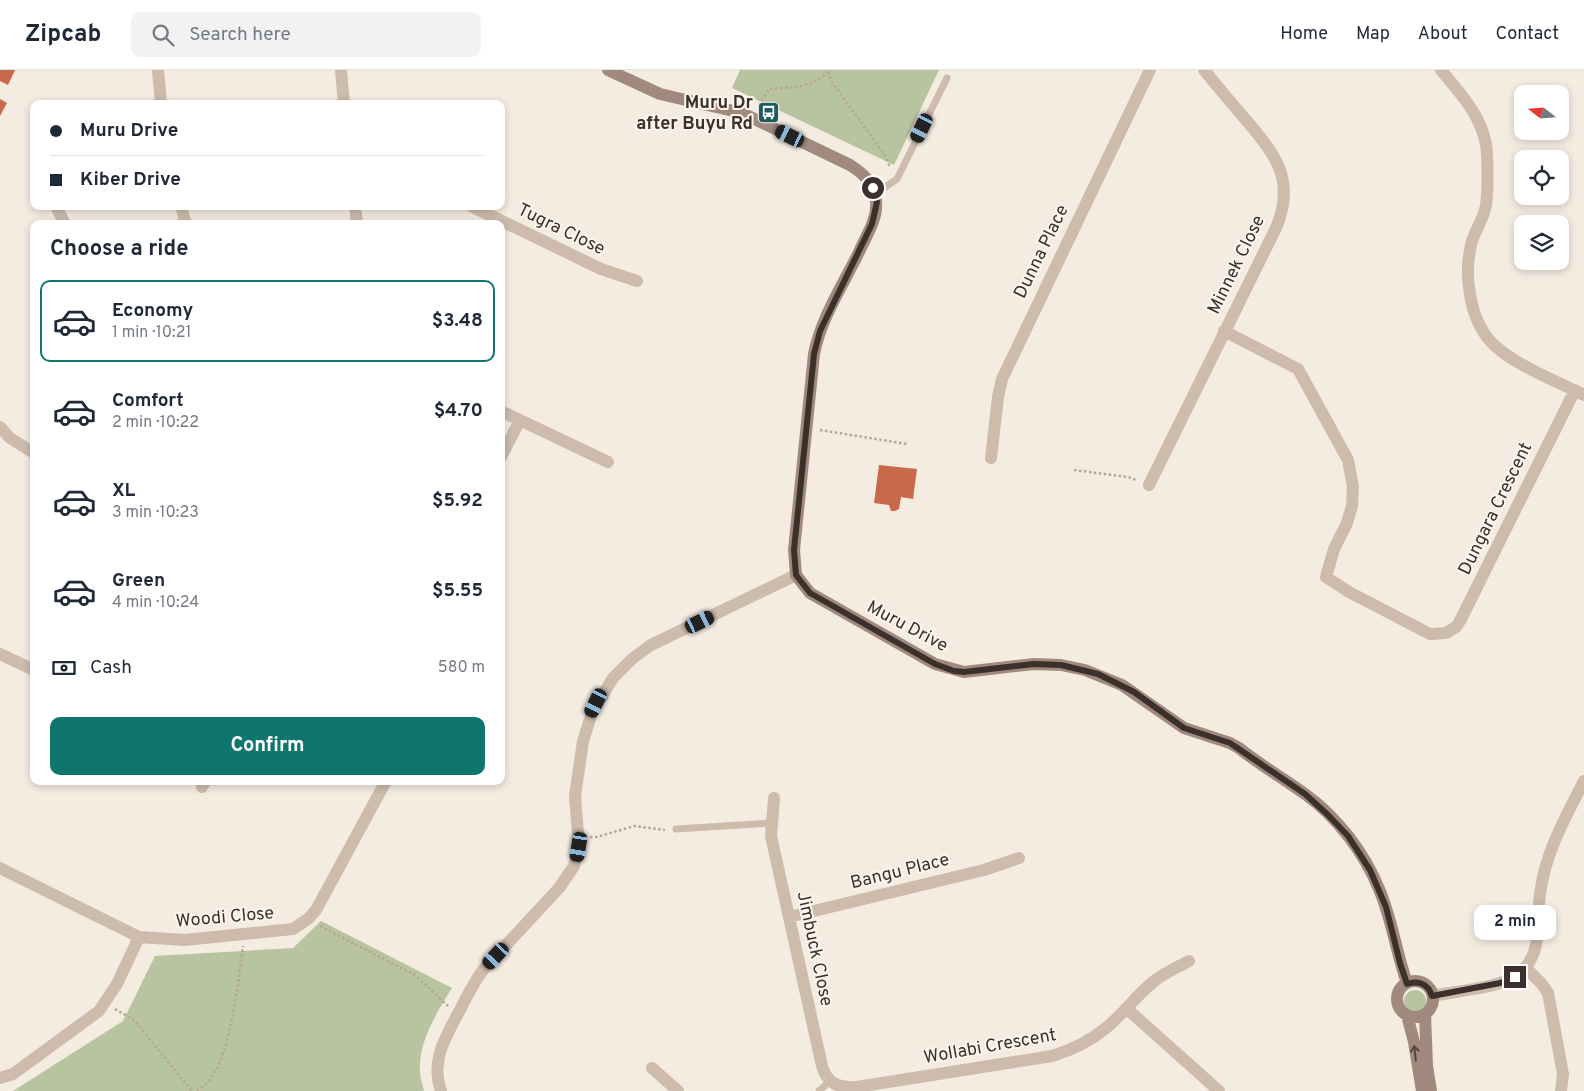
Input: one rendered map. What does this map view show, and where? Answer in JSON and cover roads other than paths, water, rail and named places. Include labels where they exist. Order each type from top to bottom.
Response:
[{"type":"street","points":[[158,70],[161,100]]},
{"type":"street","points":[[341,70],[344,100]]},
{"type":"street","points":[[441,1091],[437,1070],[439,1054],[458,1014],[484,970],[565,881],[577,858],[579,836],[575,796],[585,732],[596,703],[619,671],[632,658],[652,645],[796,575],[794,550],[814,354],[820,331],[872,224],[876,209],[875,194],[864,175],[850,165],[751,117],[718,106],[660,94],[608,70]]},
{"type":"street","name":"Dunna Place","points":[[991,458],[1002,379],[1150,70]]},
{"type":"street","name":"Minnek Close","points":[[1149,485],[1280,217],[1284,195],[1284,184],[1280,168],[1270,149],[1204,70]]},
{"type":"street","points":[[1441,70],[1474,113],[1482,129],[1486,145],[1486,206],[1474,236],[1468,258],[1471,304],[1476,318],[1485,335],[1501,350],[1579,392]]},
{"type":"street","name":"Tugra Close","points":[[479,210],[500,220]]},
{"type":"street","name":"Tugra Close","points":[[505,222],[601,269],[637,281]]},
{"type":"street","name":"Dungara Crescent","points":[[1224,331],[1290,363],[1298,369],[1348,460],[1354,487],[1352,506],[1347,523],[1334,549],[1326,577],[1349,592],[1441,641],[1460,621],[1579,392]]},
{"type":"street","points":[[505,412],[608,462]]},
{"type":"street","points":[[505,449],[520,420]]},
{"type":"street","points":[[0,427],[10,438],[30,450]]},
{"type":"street","name":"Muru Drive","points":[[796,575],[805,587],[818,598],[935,664],[954,671],[964,672],[1034,664],[1061,665],[1085,670],[1122,686],[1184,728],[1230,743],[1239,748],[1310,798],[1348,836],[1379,888],[1407,984]]},
{"type":"street","points":[[0,654],[30,668]]},
{"type":"street","points":[[1432,996],[1506,981],[1518,975],[1526,968],[1534,956],[1537,945],[1540,894],[1546,863],[1558,833],[1584,781]]},
{"type":"street","name":"Woodi Close","points":[[0,868],[139,937],[174,941],[292,929],[308,919],[316,910],[384,785]]},
{"type":"street","name":"Jimbuck Close","points":[[774,798],[771,836],[822,1066],[830,1081]]},
{"type":"street","name":"Bangu Place","points":[[789,917],[984,870],[1018,858]]},
{"type":"street","points":[[0,1078],[13,1074],[92,1017],[105,1003],[117,984],[139,937]]},
{"type":"street","name":"Wollabi Crescent","points":[[830,1081],[839,1086],[857,1087],[1052,1056],[1082,1044],[1106,1028],[1152,983],[1164,974],[1189,961]]},
{"type":"street","points":[[1526,968],[1548,993],[1563,1074],[1561,1091]]},
{"type":"street","points":[[1407,1015],[1416,1017],[1425,1014],[1432,1006],[1431,991],[1423,984],[1418,982],[1407,984],[1398,996],[1399,1007],[1407,1015],[1414,1042],[1422,1091]]},
{"type":"street","points":[[1126,1008],[1219,1091]]},
{"type":"street","points":[[1425,1014],[1427,1066],[1431,1091]]},
{"type":"street","points":[[652,1068],[678,1091]]},
{"type":"lane","points":[[875,194],[897,179],[947,78]]},
{"type":"lane","points":[[676,828],[771,823]]},
{"type":"lane","points":[[819,1091],[830,1081]]},
{"type":"place","name":"Muru Dr after Buyu Rd","points":[[769,113]]}]
